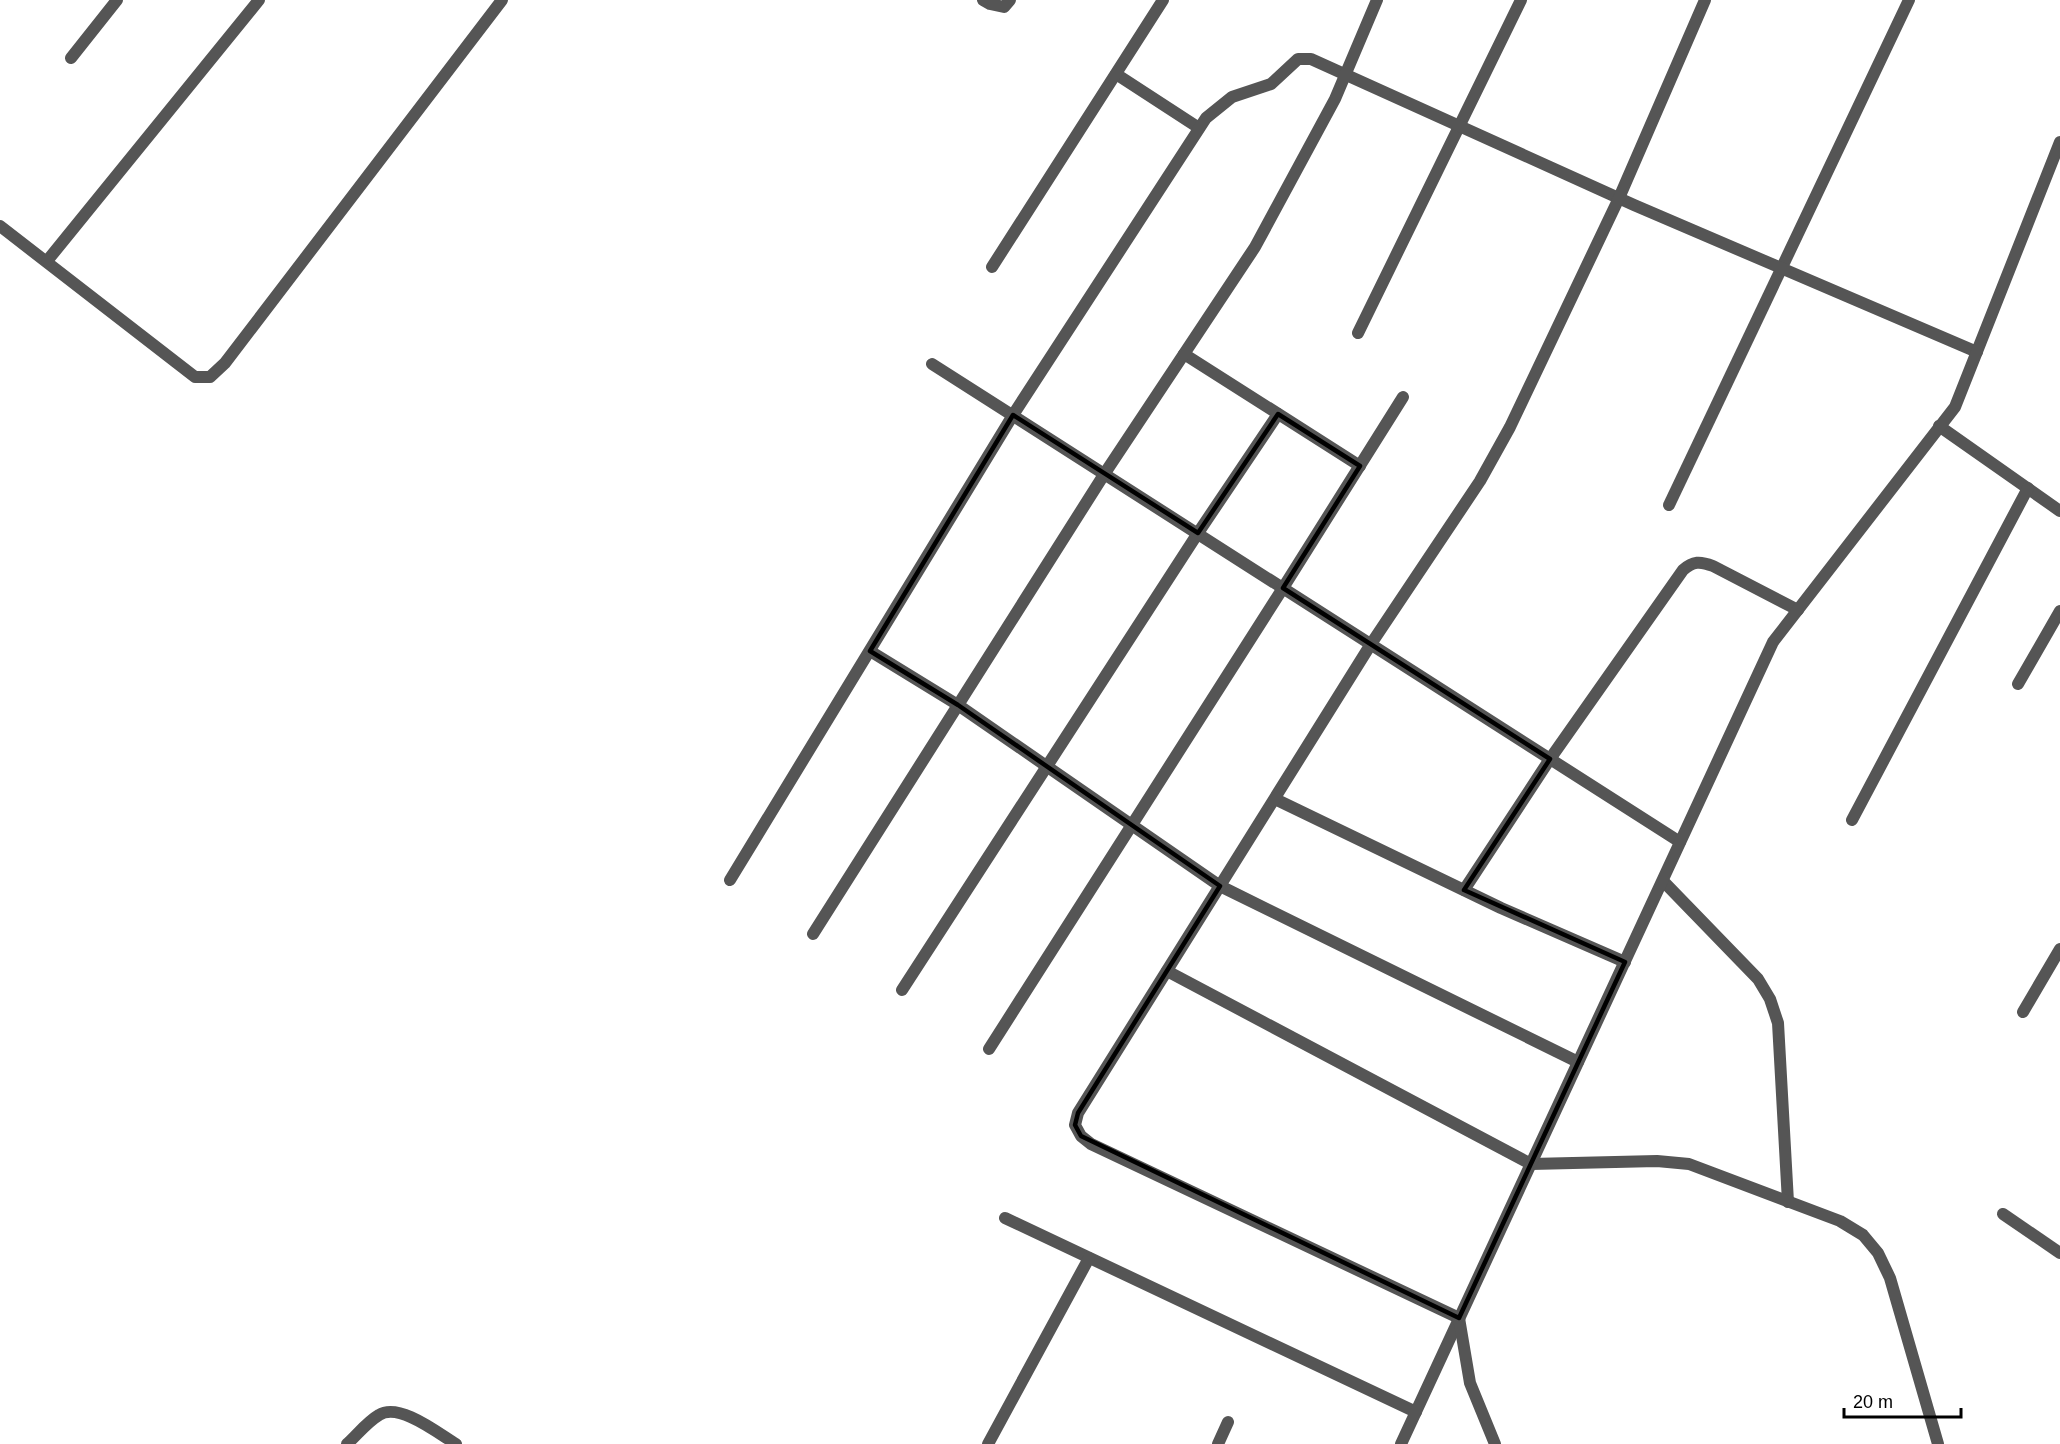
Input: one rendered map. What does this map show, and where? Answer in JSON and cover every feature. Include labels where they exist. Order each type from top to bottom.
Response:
[{"type":"street","points":[[71,58],[117,0]]},
{"type":"street","points":[[47,261],[259,0]]},
{"type":"street","points":[[0,226],[195,377],[210,377],[225,363],[502,0]]},
{"type":"street","points":[[983,0],[1004,7],[1010,0]]},
{"type":"street","points":[[992,267],[1163,0]]},
{"type":"street","points":[[813,934],[1105,473],[1255,247],[1335,99],[1377,0]]},
{"type":"street","points":[[1358,333],[1521,0]]},
{"type":"street","points":[[1459,1318],[1091,1144],[1081,1136],[1075,1125],[1078,1113],[1371,644],[1485,472],[1510,427],[1619,198],[1705,0]]},
{"type":"street","points":[[1669,505],[1909,0]]},
{"type":"street","points":[[730,880],[1013,415],[1199,128],[1206,118],[1232,97],[1271,84],[1298,59],[1311,59],[1459,128],[1977,352]]},
{"type":"street","points":[[1116,74],[1199,128]]},
{"type":"street","points":[[1401,1444],[1773,642],[1955,407],[2060,142]]},
{"type":"street","points":[[1184,354],[1360,466]]},
{"type":"street","points":[[932,364],[1680,842]]},
{"type":"street","points":[[989,1049],[1403,397]]},
{"type":"street","points":[[902,990],[1198,533],[1278,414]]},
{"type":"street","points":[[1939,426],[2060,510]]},
{"type":"street","points":[[1852,820],[2028,488]]},
{"type":"street","points":[[1464,890],[1550,759],[1683,570],[1690,564],[1701,561],[1713,566],[1798,610]]},
{"type":"street","points":[[2018,684],[2060,611]]},
{"type":"street","points":[[870,651],[958,705],[1220,886],[1578,1062]]},
{"type":"street","points":[[1275,799],[1501,908],[1625,962]]},
{"type":"street","points":[[1662,880],[1758,979],[1770,999],[1778,1023],[1788,1202]]},
{"type":"street","points":[[2023,1012],[2060,949]]},
{"type":"street","points":[[1167,971],[1531,1164],[1657,1161],[1689,1164],[1840,1221],[1863,1235],[1878,1253],[1890,1278],[1938,1444]]},
{"type":"street","points":[[2003,1214],[2060,1253]]},
{"type":"street","points":[[1005,1218],[1416,1412]]},
{"type":"street","points":[[988,1444],[1089,1258]]},
{"type":"street","points":[[1459,1318],[1470,1383],[1495,1444]]},
{"type":"street","points":[[347,1444],[380,1414],[392,1411],[407,1415],[456,1444]]},
{"type":"street","points":[[1218,1444],[1228,1422]]},
{"type":"highlighted area","points":[[1278,414],[1360,466],[1283,588],[1550,759],[1464,890],[1625,962],[1459,1318],[1081,1136],[1075,1125],[1078,1113],[1220,886],[958,705],[870,651],[1013,415],[1198,533]]}]
